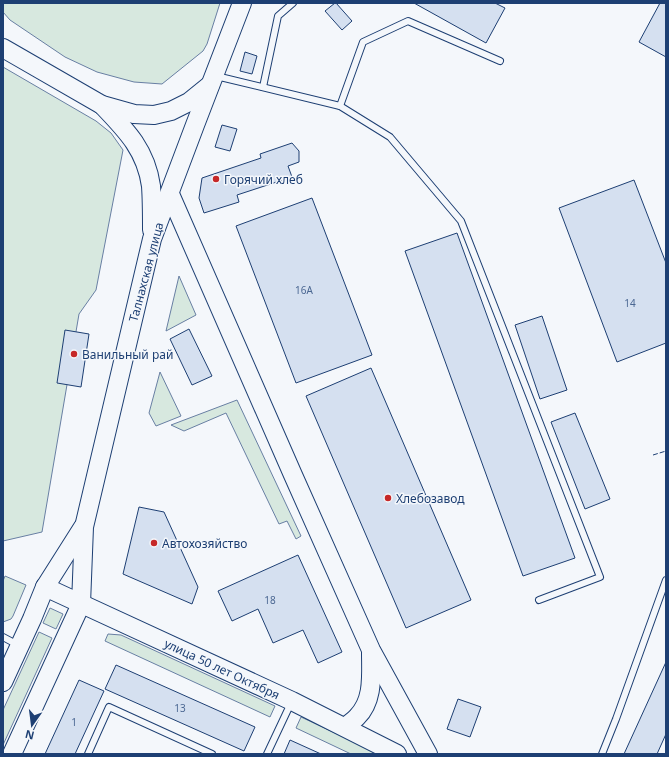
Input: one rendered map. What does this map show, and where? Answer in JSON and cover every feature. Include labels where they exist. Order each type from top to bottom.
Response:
[{"type":"main road","name":"Талнахская улица","points":[[12,754],[82,604],[84,526],[152,239],[242,3]]},
{"type":"main road","points":[[3,48],[102,105],[134,114],[154,115],[171,111],[189,102],[213,80]]},
{"type":"main road","points":[[102,105],[125,128],[137,145],[145,163],[151,186],[152,239]]},
{"type":"main road","points":[[170,194],[371,650],[428,754]]},
{"type":"main road","name":"Талнахская улица","points":[[3,682],[45,587],[84,526]]},
{"type":"main road","name":"улица 50 лет Октября","points":[[45,587],[292,700],[397,754]]},
{"type":"main road","points":[[345,727],[358,716],[369,699],[372,684],[371,650]]},
{"type":"lane","points":[[263,87],[278,16],[293,3]]},
{"type":"lane","points":[[340,106],[363,42],[408,21],[500,61]]},
{"type":"lane","points":[[213,80],[263,87],[340,106],[390,137],[461,221],[600,577],[539,600]]},
{"type":"lane","points":[[602,754],[666,580]]},
{"type":"lane","points":[[3,637],[20,646]]},
{"type":"lane","points":[[268,754],[292,700]]},
{"type":"lane","points":[[88,754],[109,707],[212,754]]},
{"type":"shaded area","points":[[3,3],[220,3],[207,44],[203,51],[162,84],[134,82],[97,72],[65,57],[10,20],[3,12]]},
{"type":"shaded area","points":[[3,67],[96,121],[111,133],[123,150],[96,290],[79,314],[42,532],[3,541]]},
{"type":"shaded area","points":[[179,276],[196,315],[166,331]]},
{"type":"shaded area","points":[[160,372],[181,416],[156,426],[149,413]]},
{"type":"shaded area","points":[[237,400],[301,536],[296,539],[287,521],[279,524],[226,413],[184,431],[171,425]]},
{"type":"shaded area","points":[[5,576],[26,585],[13,616],[11,619],[3,622],[3,581]]},
{"type":"shaded area","points":[[50,608],[63,614],[56,629],[43,623]]},
{"type":"shaded area","points":[[39,632],[52,638],[3,745],[3,710]]},
{"type":"shaded area","points":[[108,634],[121,635],[275,706],[270,717],[105,641]]},
{"type":"shaded area","points":[[301,717],[380,754],[351,754],[296,728]]},
{"type":"building","points":[[335,3],[352,21],[342,30],[325,11]]},
{"type":"building","points":[[414,3],[495,3],[505,8],[486,43]]},
{"type":"building","points":[[660,3],[666,3],[666,57],[639,42]]},
{"type":"building","points":[[245,52],[257,56],[252,74],[240,71]]},
{"type":"building","points":[[222,125],[237,129],[230,151],[215,147]]},
{"type":"building","points":[[292,143],[299,151],[299,162],[288,166],[292,177],[237,195],[239,202],[204,213],[199,198],[202,178],[261,158],[260,154]]},
{"type":"building","points":[[634,180],[666,263],[666,343],[617,362],[559,208]]},
{"type":"building","points":[[312,198],[372,355],[296,383],[236,226]]},
{"type":"building","points":[[457,233],[575,558],[523,576],[405,251]]},
{"type":"building","points":[[542,316],[567,390],[540,399],[515,325]]},
{"type":"building","points":[[189,329],[212,376],[192,385],[170,339]]},
{"type":"building","name":"Ванильный рай","points":[[65,330],[89,334],[81,387],[57,383]]},
{"type":"building","name":"Хлебозавод","points":[[371,368],[471,600],[406,628],[306,396]]},
{"type":"building","points":[[575,413],[610,499],[585,509],[551,422]]},
{"type":"building","name":"Автохозяйство","points":[[139,507],[164,512],[198,587],[192,604],[123,574]]},
{"type":"building","points":[[298,555],[342,652],[318,663],[303,630],[273,643],[258,609],[232,621],[218,591]]},
{"type":"building","points":[[666,662],[666,734],[657,754],[624,754]]},
{"type":"building","points":[[116,665],[255,727],[244,751],[105,689]]},
{"type":"building","points":[[79,680],[104,691],[75,754],[45,754]]},
{"type":"building","points":[[458,699],[481,707],[470,737],[447,729]]},
{"type":"building","points":[[290,740],[321,754],[284,754]]},
{"type":"fence","points":[[653,455],[666,451]]},
{"type":"place","name":"Горячий хлеб","points":[[216,179]]},
{"type":"place","name":"Ванильный рай","points":[[74,354]]},
{"type":"place","name":"Хлебозавод","points":[[388,498]]},
{"type":"place","name":"Автохозяйство","points":[[154,543]]}]
